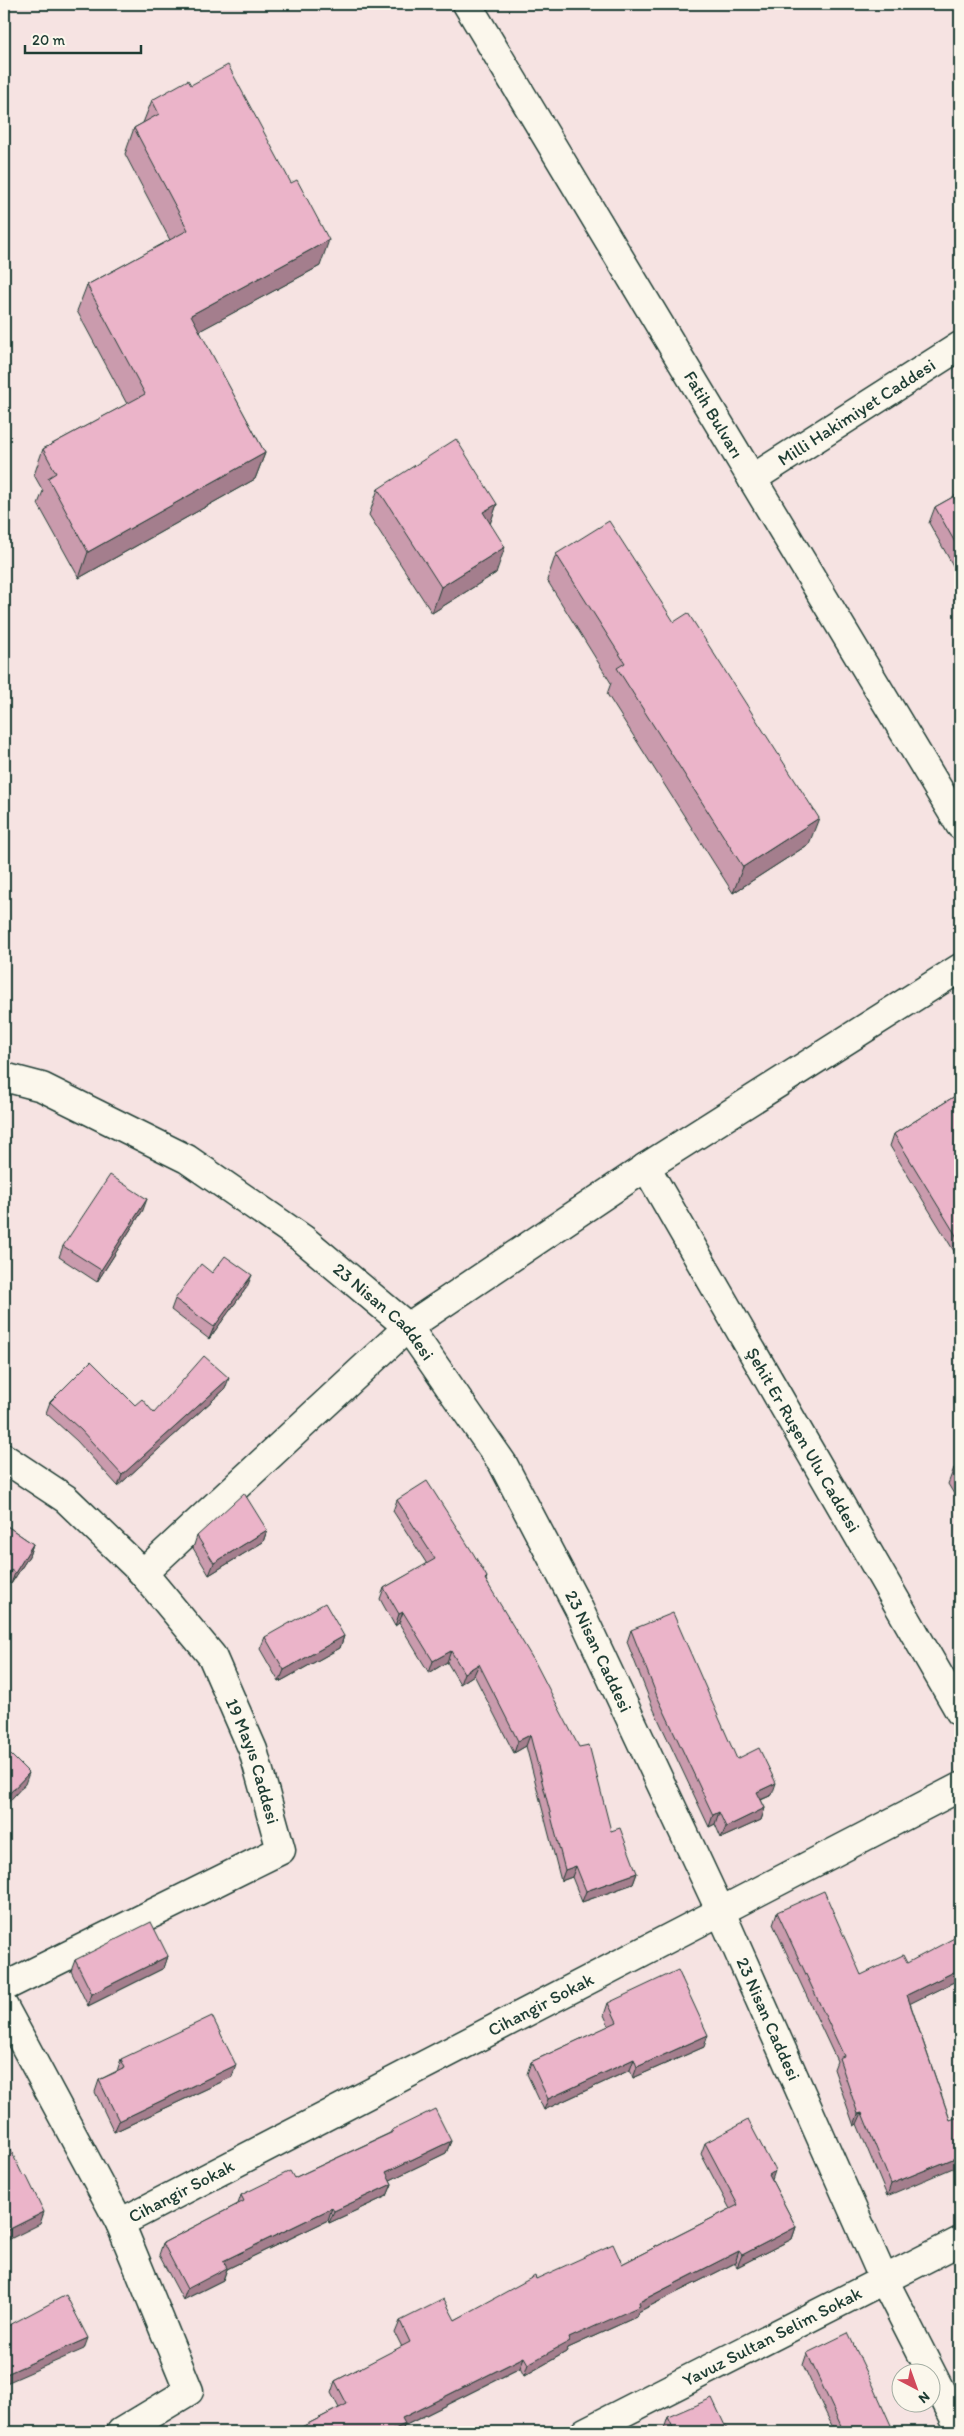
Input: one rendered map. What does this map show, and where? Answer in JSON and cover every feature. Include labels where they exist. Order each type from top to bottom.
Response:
[{"type":"street","name":"Fatih Bulvarı","points":[[468,4],[960,825]]},
{"type":"street","name":"Milli Hakimiyet Caddesi","points":[[752,479],[960,346]]},
{"type":"street","points":[[143,1573],[408,1327],[646,1167],[960,968]]},
{"type":"street","name":"23 Nisan Caddesi","points":[[4,1077],[42,1087],[188,1159],[303,1239],[408,1327],[503,1464],[579,1609],[720,1910],[884,2280],[960,2429]]},
{"type":"street","name":"Şehit Er Ruşen Ulu Caddesi","points":[[646,1167],[960,1712]]},
{"type":"street","name":"19 Mayıs Caddesi","points":[[4,1458],[66,1499],[143,1573],[212,1656],[253,1750],[281,1850],[4,1987]]},
{"type":"street","name":"Cihangir Sokak","points":[[120,2223],[960,1787]]},
{"type":"street","points":[[4,2007],[120,2223],[189,2391],[121,2432]]},
{"type":"street","name":"Yavuz Sultan Selim Sokak","points":[[585,2432],[960,2241]]},
{"type":"building","points":[[228,65],[291,183],[297,180],[329,240],[191,315],[265,453],[88,552],[48,478],[56,473],[43,449],[145,394],[87,285],[188,230],[134,128],[159,114],[152,100],[188,80],[191,85]]},
{"type":"building","points":[[456,439],[497,504],[483,512],[505,547],[441,587],[378,489]]},
{"type":"building","points":[[960,493],[960,551],[935,507]]},
{"type":"building","points":[[609,521],[674,622],[688,613],[819,818],[743,867],[617,668],[625,663],[556,554]]},
{"type":"building","points":[[960,1093],[960,1242],[894,1134]]},
{"type":"building","points":[[110,1175],[147,1199],[101,1270],[63,1246]]},
{"type":"building","points":[[225,1256],[252,1275],[214,1327],[175,1299],[201,1264],[212,1273]]},
{"type":"building","points":[[204,1356],[229,1378],[122,1475],[81,1430],[50,1402],[91,1361],[135,1405],[142,1399],[154,1413]]},
{"type":"building","points":[[960,1464],[960,1478],[954,1468]]},
{"type":"building","points":[[427,1481],[487,1577],[485,1579],[536,1664],[579,1747],[589,1745],[611,1831],[620,1828],[637,1873],[586,1891],[576,1866],[565,1870],[530,1735],[518,1741],[479,1664],[464,1673],[451,1651],[433,1661],[403,1612],[399,1614],[384,1588],[435,1559],[397,1500]]},
{"type":"building","points":[[244,1493],[267,1530],[214,1563],[197,1536]]},
{"type":"building","points":[[4,1524],[33,1544],[15,1573],[11,1570],[4,1580]]},
{"type":"building","points":[[325,1603],[344,1636],[284,1670],[265,1637]]},
{"type":"building","points":[[673,1613],[737,1759],[759,1748],[776,1783],[757,1792],[765,1808],[726,1827],[719,1812],[713,1815],[657,1696],[631,1630]]},
{"type":"building","points":[[4,1748],[29,1773],[4,1799]]},
{"type":"building","points":[[824,1891],[861,1975],[903,1955],[907,1963],[960,1935],[960,1969],[907,1995],[950,2120],[958,2117],[960,2123],[960,2156],[891,2184],[862,2113],[858,2114],[839,2058],[844,2056],[777,1912]]},
{"type":"building","points":[[151,1922],[168,1956],[92,1994],[75,1960]]},
{"type":"building","points":[[678,1970],[708,2035],[637,2067],[634,2059],[548,2099],[531,2062],[617,2022],[608,2003]]},
{"type":"building","points":[[212,2016],[236,2065],[119,2121],[99,2080],[125,2068],[121,2059]]},
{"type":"building","points":[[435,2109],[451,2141],[386,2172],[392,2184],[334,2211],[332,2208],[223,2261],[227,2268],[187,2289],[163,2243],[244,2201],[241,2195],[290,2171],[294,2178],[393,2132],[392,2130]]},
{"type":"building","points":[[748,2120],[775,2171],[769,2175],[796,2227],[742,2255],[739,2251],[639,2302],[640,2306],[569,2338],[570,2341],[528,2364],[524,2357],[402,2418],[405,2424],[389,2432],[292,2432],[347,2404],[335,2381],[410,2342],[400,2321],[444,2299],[455,2320],[535,2276],[536,2279],[613,2244],[622,2264],[738,2205],[705,2143]]},
{"type":"building","points":[[4,2136],[23,2176],[26,2175],[44,2212],[4,2232]]},
{"type":"building","points":[[66,2295],[88,2338],[4,2375],[4,2328]]},
{"type":"building","points":[[848,2333],[894,2432],[844,2432],[807,2353]]},
{"type":"building","points":[[712,2398],[728,2432],[675,2432],[668,2417]]}]
